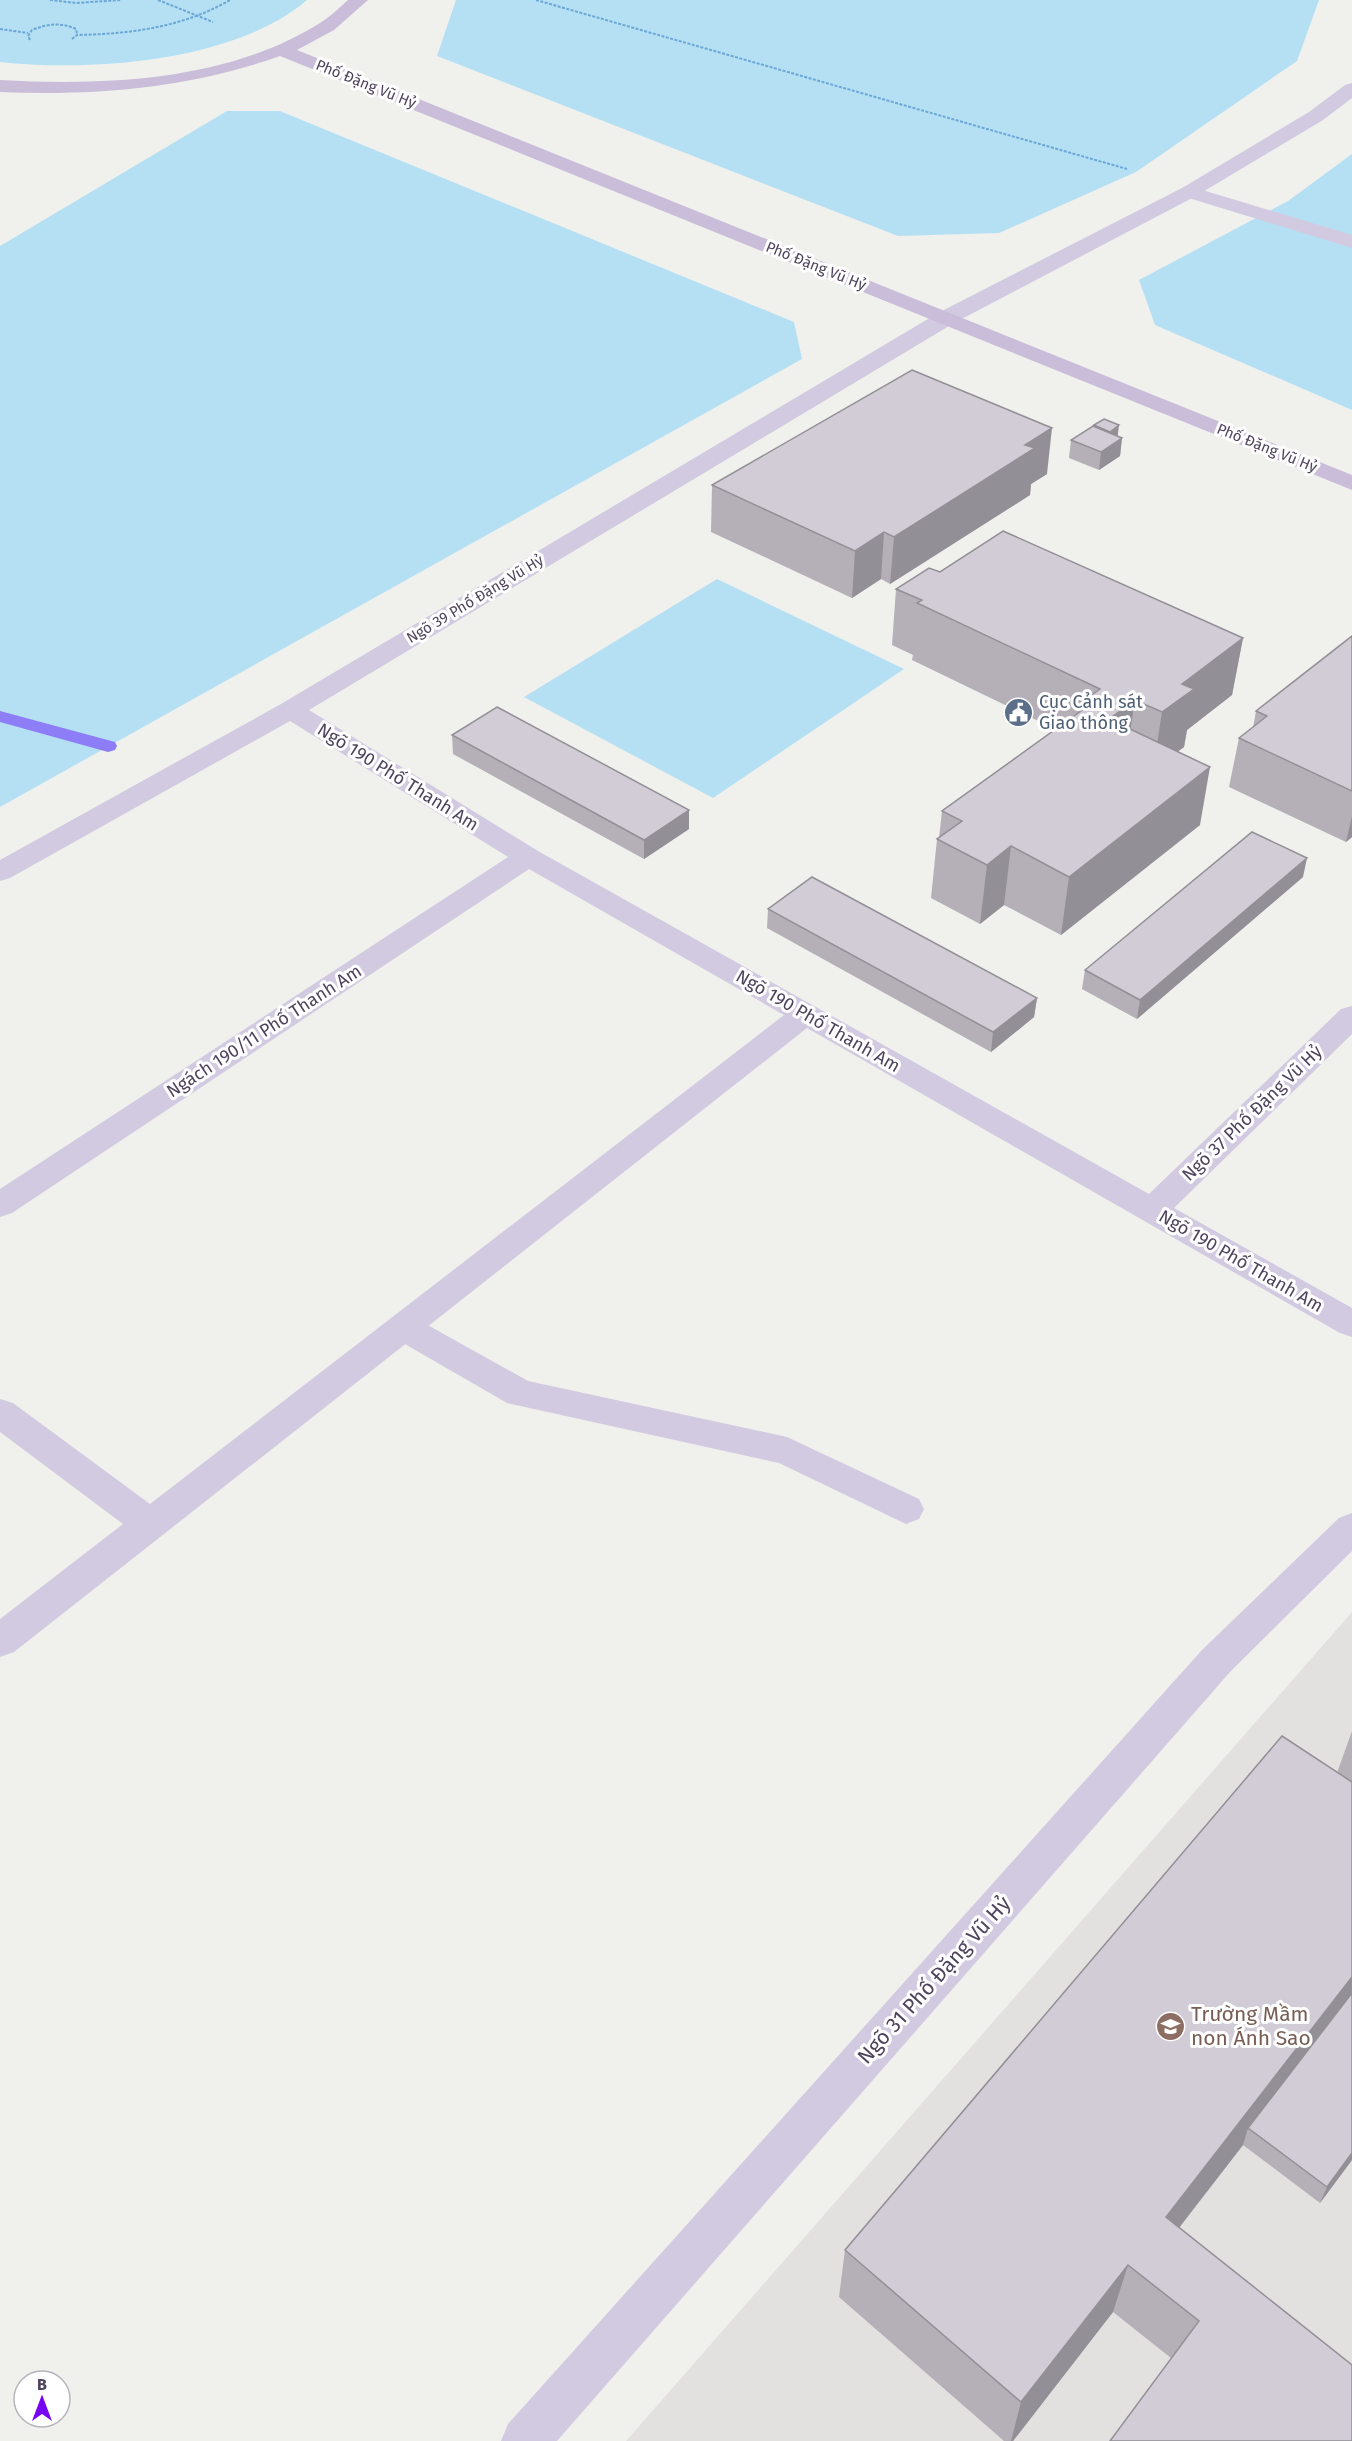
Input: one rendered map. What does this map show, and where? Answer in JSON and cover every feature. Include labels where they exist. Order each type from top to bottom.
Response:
[{"type":"street","points":[[0,86],[56,88],[147,82],[232,66],[280,50],[328,26],[350,11],[359,0]]},
{"type":"street","name":"Phố Đặng Vũ Hỷ","points":[[280,50],[1352,483]]},
{"type":"street","name":"Ngõ 39 Phố Đặng Vũ Hỷ","points":[[0,872],[290,710],[946,318],[1189,192],[1316,116],[1352,88]]},
{"type":"street","points":[[1189,192],[1352,242]]},
{"type":"street","name":"Ngõ 190 Phố Thanh Am","points":[[290,710],[528,857],[1352,1324]]},
{"type":"street","name":"Ngách 190/11 Phố Thanh Am","points":[[0,1205],[528,857]]},
{"type":"street","points":[[0,1641],[806,1014]]},
{"type":"street","name":"Ngõ 37 Phố Đặng Vũ Hỷ","points":[[1152,1210],[1352,1016]]},
{"type":"street","points":[[403,1327],[519,1393],[787,1451],[906,1509]]},
{"type":"street","points":[[0,1413],[150,1524]]},
{"type":"street","name":"Ngõ 31 Phố Đặng Vũ Hỷ","points":[[525,2441],[1216,1661],[1352,1528]]},
{"type":"path","points":[[50,0],[76,3],[122,0]]},
{"type":"path","points":[[68,41],[77,35],[113,34],[165,25],[210,11],[230,0]]},
{"type":"path","points":[[536,0],[1136,172],[1189,192]]},
{"type":"path","points":[[0,28],[28,33],[44,26],[60,25],[73,27],[77,35]]},
{"type":"path","points":[[28,33],[29,39],[33,41]]},
{"type":"shaded area","points":[[0,0],[307,0],[277,21],[242,37],[202,50],[119,63],[37,65],[0,62]]},
{"type":"shaded area","points":[[456,0],[1319,0],[1297,61],[1136,172],[999,233],[898,236],[437,56]]},
{"type":"shaded area","points":[[227,111],[280,111],[794,322],[802,359],[0,807],[0,246]]},
{"type":"shaded area","points":[[1352,154],[1352,410],[1155,325],[1139,280],[1288,201]]},
{"type":"shaded area","points":[[717,579],[904,669],[713,798],[524,697]]},
{"type":"shaded area","name":"Trường Mầm non Ánh Sao","points":[[1352,1612],[1352,2441],[626,2441]]},
{"type":"building","points":[[912,370],[1052,428],[1025,445],[1035,448],[894,537],[884,532],[855,551],[712,485]]},
{"type":"building","points":[[1104,419],[1119,425],[1110,432],[1094,425]]},
{"type":"building","points":[[1093,426],[1122,438],[1101,452],[1071,440]]},
{"type":"building","points":[[1003,531],[1243,638],[1182,684],[1194,689],[1162,712],[1135,700],[1109,719],[1210,767],[1069,877],[1011,846],[987,865],[937,839],[962,821],[942,811],[1085,708],[1079,704],[1100,689],[917,603],[922,600],[896,589],[929,568],[940,572]]},
{"type":"building","points":[[1352,636],[1352,791],[1239,738],[1267,716],[1256,711]]},
{"type":"building","points":[[497,707],[689,810],[644,840],[452,735]]},
{"type":"building","points":[[1252,832],[1307,858],[1140,1000],[1085,970]]},
{"type":"building","points":[[812,877],[1037,998],[993,1032],[768,909]]},
{"type":"building","points":[[1282,1736],[1352,1782],[1352,1977],[1166,2217],[1352,2365],[1352,2441],[1110,2441],[1199,2321],[1128,2265],[1021,2402],[845,2250]]},
{"type":"building","points":[[1352,1993],[1352,2153],[1327,2187],[1248,2128]]},
{"type":"waterway","points":[[0,716],[108,746]]},
{"type":"place","name":"Cục Cảnh sát Giao thông","points":[[1018,712]]},
{"type":"place","name":"Trường Mầm non Ánh Sao","points":[[1170,2026]]}]
